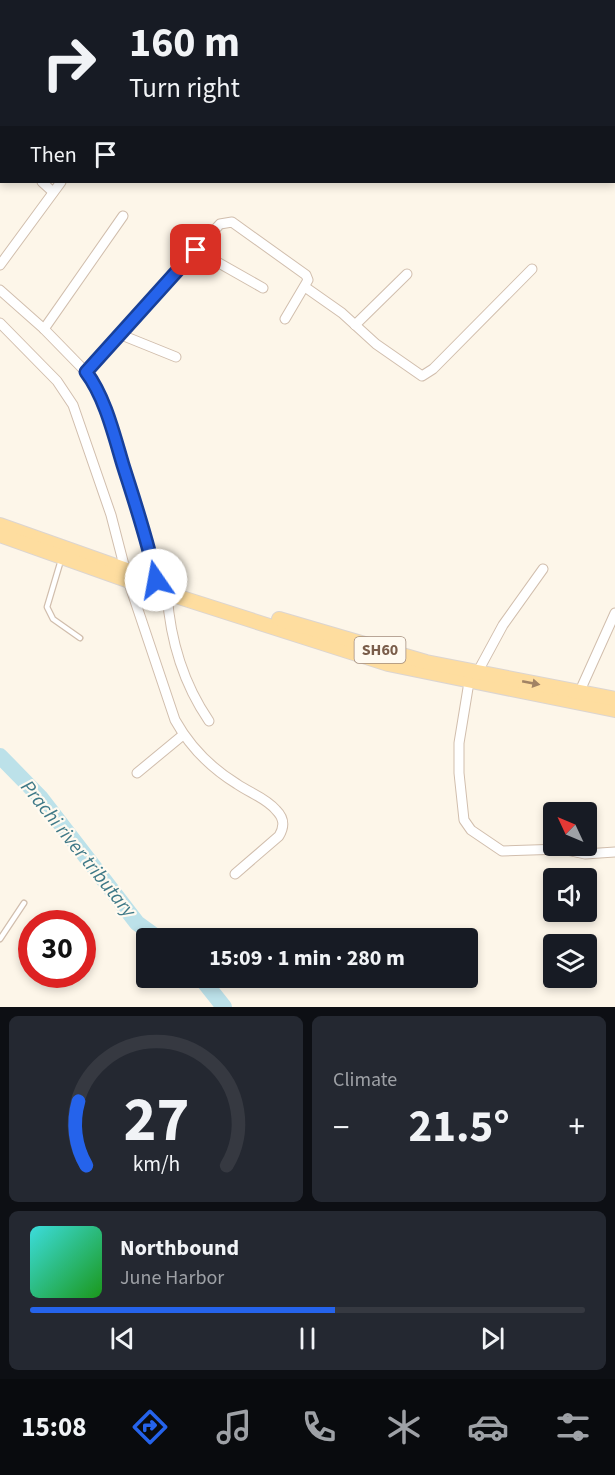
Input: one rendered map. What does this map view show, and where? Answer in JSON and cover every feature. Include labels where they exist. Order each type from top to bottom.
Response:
[{"type":"main road","name":"SH60","points":[[0,525],[128,575],[388,664],[615,699]]},
{"type":"main road","name":"SH60","points":[[0,535],[62,557],[128,575]]},
{"type":"main road","name":"SH60","points":[[473,677],[615,710]]},
{"type":"street","points":[[43,183],[53,192]]},
{"type":"street","points":[[0,265],[60,183]]},
{"type":"street","points":[[44,329],[123,216]]},
{"type":"street","points":[[86,372],[220,224],[232,222],[306,275],[308,280],[305,287],[285,319]]},
{"type":"street","points":[[196,250],[263,288]]},
{"type":"street","points":[[305,287],[417,374],[428,374],[532,269]]},
{"type":"street","points":[[355,326],[407,274]]},
{"type":"street","points":[[0,291],[44,329],[86,372],[95,387],[114,434],[189,689],[209,720]]},
{"type":"street","points":[[0,323],[57,381],[73,405],[108,505],[128,575],[176,720],[183,735],[195,751],[215,769],[268,802],[283,821],[284,828],[279,836],[235,874]]},
{"type":"street","points":[[119,334],[176,357]]},
{"type":"street","points":[[543,569],[503,625],[473,677],[459,743],[459,773],[464,820],[471,830],[502,851],[562,849],[585,854],[615,852]]},
{"type":"street","points":[[579,693],[615,613]]},
{"type":"street","points":[[137,772],[183,735]]},
{"type":"lane","points":[[62,557],[47,607],[53,620],[80,638]]},
{"type":"lane","points":[[0,939],[24,903]]},
{"type":"waterway","name":"Prachi river tributary","points":[[0,756],[40,797],[137,923],[144,928]]},
{"type":"waterway","name":"Prachi river tributary","points":[[209,988],[224,1007]]},
{"type":"route","points":[[156,580],[150,552],[114,434],[95,387],[86,372],[196,250]]}]
